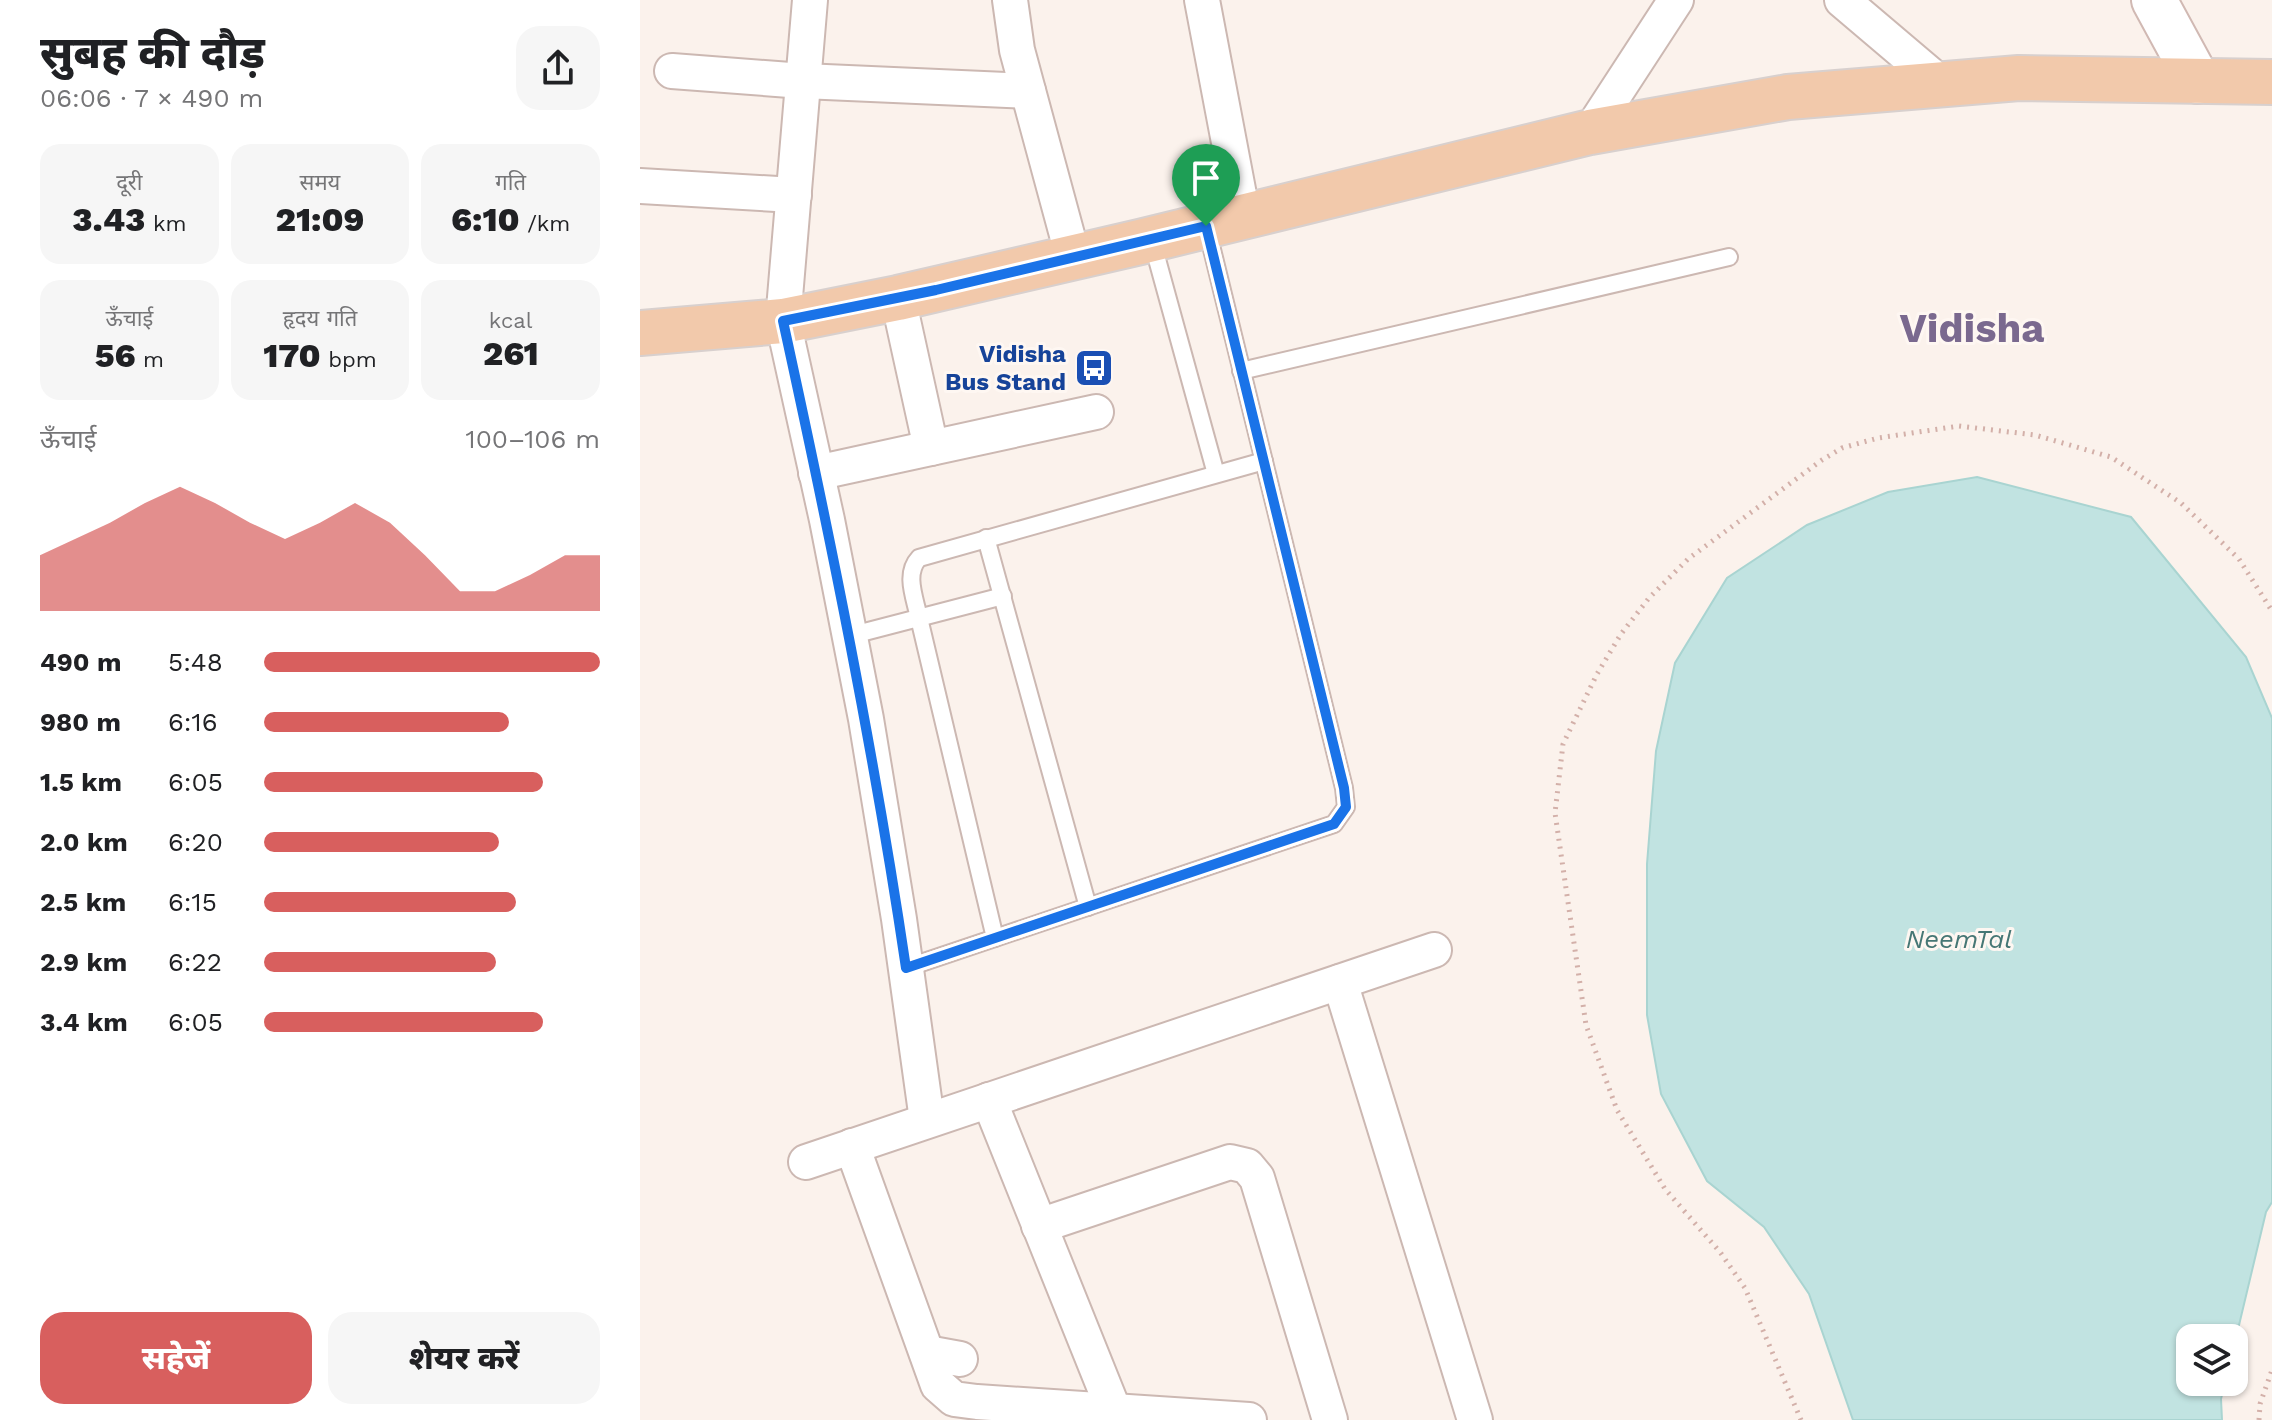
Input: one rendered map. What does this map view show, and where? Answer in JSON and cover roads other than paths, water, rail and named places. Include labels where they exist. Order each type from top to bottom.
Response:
[{"type":"main road","points":[[640,333],[783,321],[898,298],[1590,132],[1788,97],[2019,78],[2272,82]]},
{"type":"street","points":[[810,0],[783,321],[866,719],[927,1120]]},
{"type":"street","points":[[1010,0],[1017,50],[1073,257]]},
{"type":"street","points":[[1202,0],[1224,221]]},
{"type":"street","points":[[1590,132],[1676,0]]},
{"type":"street","points":[[1842,0],[1941,84]]},
{"type":"street","points":[[2154,0],[2198,81]]},
{"type":"street","points":[[672,71],[803,81],[1028,91]]},
{"type":"street","points":[[640,186],[794,195]]},
{"type":"street","points":[[898,298],[931,448]]},
{"type":"street","points":[[816,473],[1096,412]]},
{"type":"street","points":[[806,1162],[1434,950]]},
{"type":"street","points":[[1340,982],[1475,1420]]},
{"type":"street","points":[[989,1100],[1114,1411]]},
{"type":"street","points":[[852,1146],[938,1385],[954,1399],[1249,1420]]},
{"type":"street","points":[[1039,1226],[1230,1162],[1247,1166],[1257,1178],[1330,1420]]},
{"type":"street","points":[[927,1353],[960,1359]]},
{"type":"lane","points":[[906,968],[1334,824],[1346,807],[1344,788],[1241,371],[1224,221]]},
{"type":"lane","points":[[1151,239],[1216,474]]},
{"type":"lane","points":[[1241,371],[1729,257]]},
{"type":"lane","points":[[995,938],[919,618],[910,577],[911,566],[919,558],[986,538],[1264,461]]},
{"type":"lane","points":[[986,538],[1088,907]]},
{"type":"lane","points":[[849,636],[1003,596]]},
{"type":"water","name":"NeemTal","points":[[1977,477],[2131,517],[2246,657],[2272,718],[2272,1202],[2266,1212],[2239,1324],[2176,1324],[2176,1396],[2222,1396],[2222,1420],[1853,1420],[1809,1294],[1764,1227],[1707,1181],[1661,1094],[1647,1015],[1647,864],[1656,751],[1675,663],[1727,578],[1807,525],[1888,492]]},
{"type":"place","name":"Vidisha Bus Stand","points":[[1094,368]]},
{"type":"district","name":"Vidisha","points":[[1972,328]]}]
